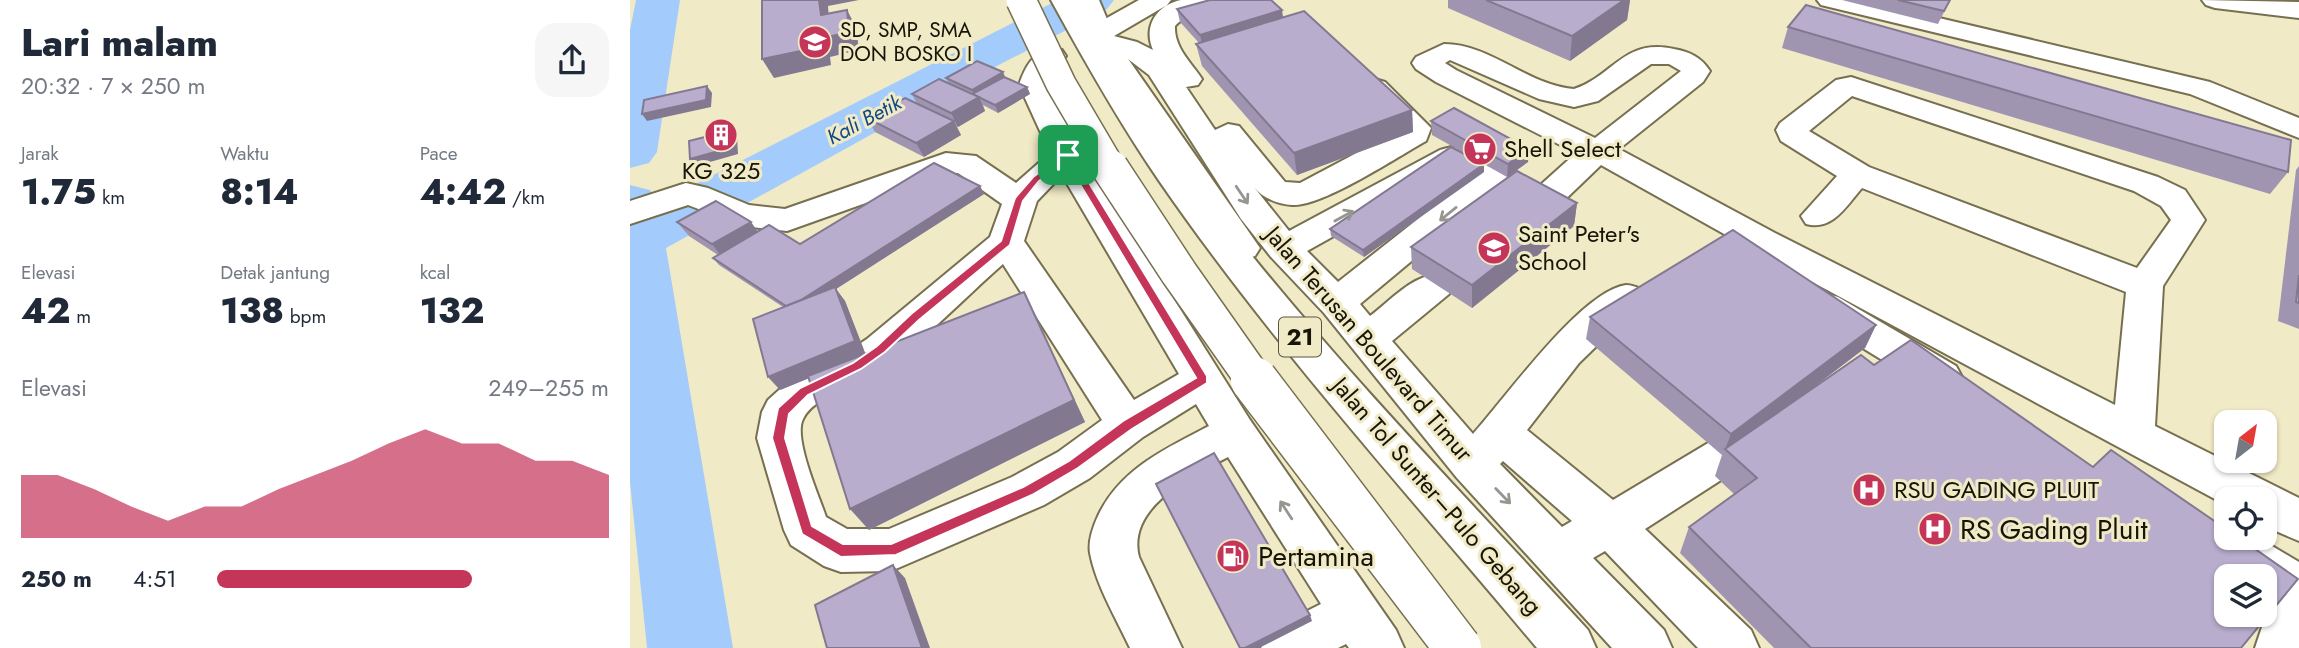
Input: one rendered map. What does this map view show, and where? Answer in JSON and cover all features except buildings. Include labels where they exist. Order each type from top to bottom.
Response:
[{"type":"main road","points":[[1132,0],[1073,19],[1054,59],[1038,70],[1034,85],[1068,155],[1235,432],[1366,631],[1287,648]]},
{"type":"main road","points":[[1073,19],[1158,0]]},
{"type":"main road","points":[[1202,0],[1167,18],[1161,27],[1164,43],[1273,189],[1293,195],[1309,192],[1415,134],[1416,128],[1409,118],[1359,73]]},
{"type":"main road","points":[[1830,0],[2167,79],[2200,89],[2299,129]]},
{"type":"main road","points":[[2215,0],[2299,10]]},
{"type":"main road","points":[[1073,19],[1270,290],[1579,648]]},
{"type":"main road","name":"Jalan Terusan Boulevard Timur","points":[[1073,19],[1128,46],[1180,64],[1253,211],[1284,249],[1366,337],[1487,449],[1559,552],[1646,648]]},
{"type":"main road","name":"21","points":[[1073,19],[1057,77],[1082,123],[1175,270],[1288,427],[1458,648]]},
{"type":"main road","name":"Jalan Tol Sunter–Pulo Gebang","points":[[1073,19],[1131,115],[1218,239],[1339,384],[1570,648]]},
{"type":"main road","points":[[1538,206],[1597,151],[1693,76],[1696,71],[1692,65],[1663,53],[1651,52],[1589,93],[1576,98],[1549,92],[1459,52],[1449,51],[1427,61],[1432,69],[1597,151],[2233,487]]},
{"type":"main road","points":[[1054,59],[1099,146],[1218,323],[1465,648]]},
{"type":"main road","points":[[2133,435],[2145,285],[2188,220],[2174,198],[2146,184],[1846,86],[1791,132],[1857,174],[2145,285]]},
{"type":"main road","points":[[1068,155],[1036,179],[1019,200],[1006,242],[915,317],[881,349],[857,366],[804,392],[783,412],[779,438],[807,530],[841,551],[891,551],[1028,491],[1074,465],[1128,425],[1203,379]]},
{"type":"main road","points":[[1284,249],[1451,157],[1493,176],[1337,303]]},
{"type":"main road","points":[[630,213],[686,194],[696,195],[743,215],[788,220],[946,163],[965,163],[1019,200]]},
{"type":"main road","points":[[1818,216],[1857,174]]},
{"type":"main road","points":[[1006,242],[1128,425]]},
{"type":"main road","points":[[1712,253],[1730,250],[1876,358],[1974,396]]},
{"type":"main road","points":[[1657,282],[1610,308],[1552,367],[1487,449],[1610,525],[1733,648]]},
{"type":"main road","points":[[1366,337],[1379,330],[1436,285]]},
{"type":"main road","points":[[1559,552],[1640,508],[1803,406]]},
{"type":"main road","points":[[1156,648],[1113,551],[1120,519],[1143,486],[1235,432]]},
{"type":"main road","points":[[2277,510],[2299,521]]},
{"type":"main road","points":[[2211,536],[2297,586],[2281,648]]},
{"type":"waterway","points":[[630,152],[658,0]]},
{"type":"waterway","name":"Kali Betik","points":[[637,239],[951,71],[1092,0]]},
{"type":"waterway","points":[[630,203],[690,648]]},
{"type":"place","name":"SD, SMP, SMA DON BOSKO I","points":[[815,42]]},
{"type":"place","name":"KG 325","points":[[721,135]]},
{"type":"place","name":"Shell Select","points":[[1480,149]]},
{"type":"place","name":"Saint Peter's School","points":[[1494,248]]},
{"type":"place","name":"RSU GADING PLUIT","points":[[1869,490]]},
{"type":"place","name":"RS Gading Pluit","points":[[1935,529]]},
{"type":"place","name":"Pertamina","points":[[1233,556]]},
{"type":"route","points":[[1068,155],[1203,379],[1128,425],[1074,465],[1028,491],[891,551],[841,551],[807,530],[779,438],[783,412],[792,400],[804,392],[857,366],[881,349],[915,317],[1006,242],[1019,200],[1036,179],[1068,155]]}]
